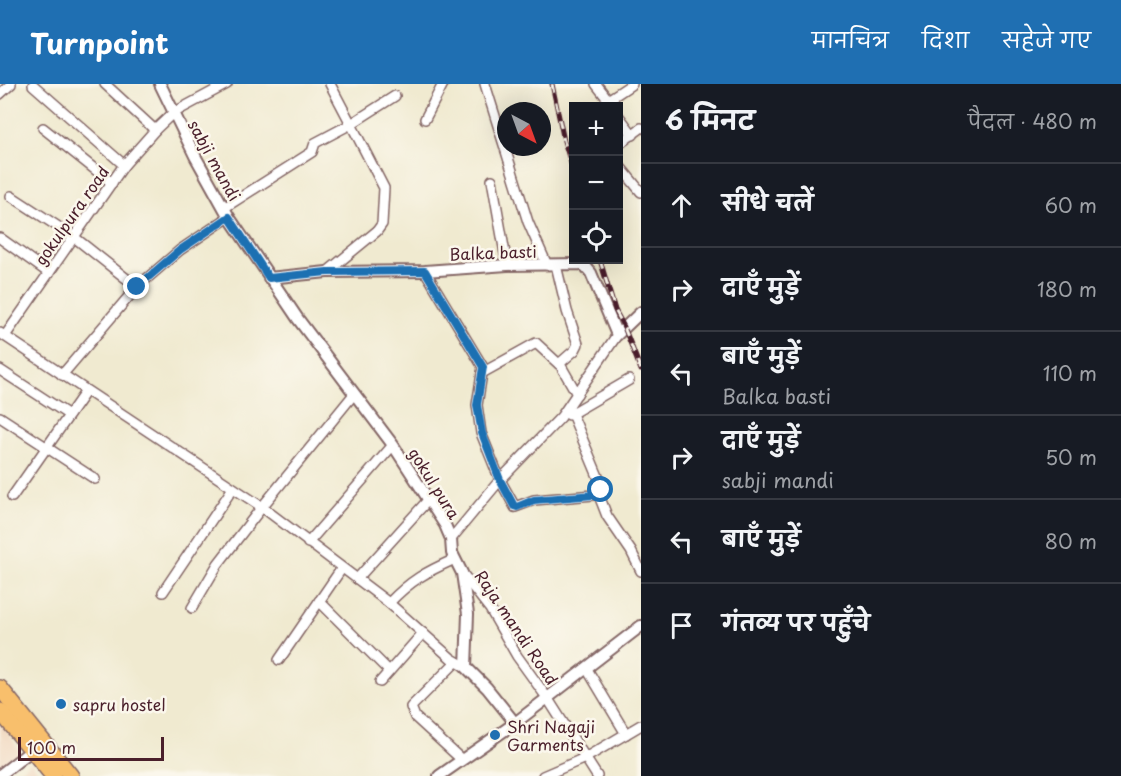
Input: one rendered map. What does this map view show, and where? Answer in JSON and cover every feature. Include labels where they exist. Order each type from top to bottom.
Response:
[{"type":"highway","points":[[0,688],[71,776]]},
{"type":"highway","points":[[0,711],[53,776]]},
{"type":"street","points":[[0,94],[11,84]]},
{"type":"street","points":[[105,84],[155,130]]},
{"type":"street","name":"sabji mandi","points":[[159,84],[172,113],[227,213],[269,278]]},
{"type":"street","name":"gokulpura road","points":[[3,334],[49,273],[124,165],[155,130],[172,113],[227,84]]},
{"type":"street","points":[[327,272],[377,231],[381,224],[384,188],[330,84]]},
{"type":"street","points":[[425,119],[443,84]]},
{"type":"street","points":[[485,84],[528,222],[552,265],[578,344],[575,351],[559,364]]},
{"type":"street","points":[[596,84],[609,102]]},
{"type":"street","points":[[611,102],[632,84]]},
{"type":"street","points":[[33,85],[124,165]]},
{"type":"street","points":[[62,375],[137,287],[180,250],[312,152],[315,142],[351,124],[395,96]]},
{"type":"street","points":[[623,122],[633,135]]},
{"type":"street","points":[[44,128],[112,183]]},
{"type":"street","points":[[623,142],[641,128]]},
{"type":"street","points":[[623,170],[641,192]]},
{"type":"street","points":[[492,180],[507,265]]},
{"type":"street","points":[[11,196],[74,237],[137,287]]},
{"type":"street","points":[[0,238],[49,273]]},
{"type":"street","name":"Balka basti","points":[[269,278],[327,272],[425,271],[507,265],[581,264],[591,273],[617,335]]},
{"type":"street","points":[[425,271],[482,365],[478,414],[482,433],[500,480],[515,507],[534,500],[598,494]]},
{"type":"street","name":"gokul pura","points":[[269,278],[393,445],[445,525],[451,539],[455,560],[462,573],[468,614],[461,664]]},
{"type":"street","points":[[451,539],[500,480],[561,417],[617,335],[641,312]]},
{"type":"street","points":[[3,334],[262,507],[389,603],[487,688],[515,723]]},
{"type":"street","points":[[482,373],[536,343],[559,364],[577,394]]},
{"type":"street","points":[[0,370],[69,415]]},
{"type":"street","points":[[561,417],[572,414],[629,380]]},
{"type":"street","points":[[12,497],[86,391]]},
{"type":"street","points":[[192,608],[218,564],[354,394]]},
{"type":"street","points":[[572,414],[602,486],[598,494],[607,516],[631,551],[641,571]]},
{"type":"street","points":[[0,417],[95,479]]},
{"type":"street","points":[[308,543],[393,445]]},
{"type":"street","points":[[163,592],[233,488]]},
{"type":"street","points":[[357,579],[429,499]]},
{"type":"street","points":[[389,603],[405,586],[423,574],[455,560]]},
{"type":"street","points":[[279,660],[342,568]]},
{"type":"street","name":"Raja mandi Road","points":[[462,573],[490,609],[517,656],[548,699],[597,776]]},
{"type":"street","points":[[319,601],[390,672]]},
{"type":"street","points":[[439,776],[548,699],[641,626]]},
{"type":"street","points":[[381,682],[423,633]]},
{"type":"street","points":[[461,664],[411,707],[415,717],[462,760]]},
{"type":"street","points":[[587,669],[626,734]]},
{"type":"street","points":[[543,776],[585,758],[641,725]]},
{"type":"street","points":[[0,775],[32,750]]},
{"type":"shaded area","points":[[0,723],[19,752],[0,766]]},
{"type":"shaded area","points":[[31,762],[41,776],[14,776]]},
{"type":"railway","points":[[552,84],[569,157]]},
{"type":"railway","points":[[601,264],[615,310],[641,370]]},
{"type":"place","name":"sapru hostel","points":[[61,704]]},
{"type":"place","name":"Shri Nagaji Garments","points":[[495,735]]},
{"type":"route","points":[[137,287],[180,250],[229,217],[269,278],[327,272],[425,271],[483,367],[477,405],[482,433],[500,480],[514,506],[542,498],[594,495],[601,490]]}]
